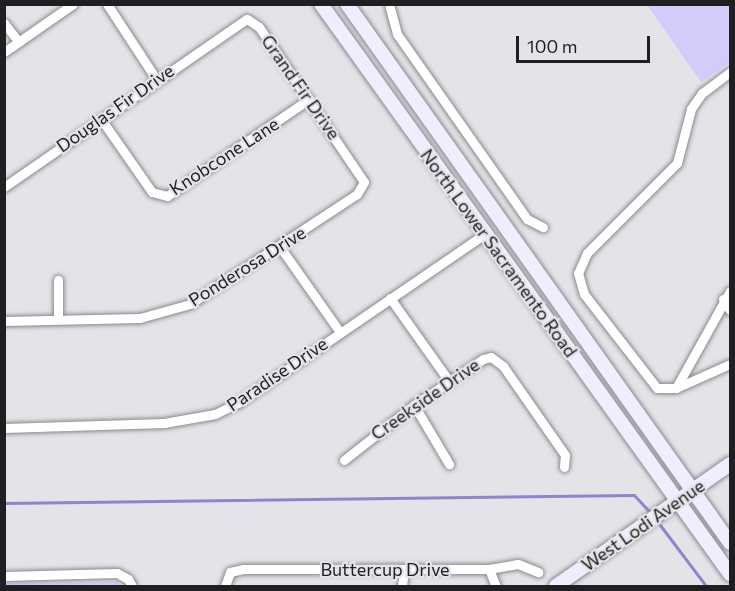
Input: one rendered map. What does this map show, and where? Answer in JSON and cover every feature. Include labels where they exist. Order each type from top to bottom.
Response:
[{"type":"main road","name":"North Lower Sacramento Road","points":[[321,4],[730,574]]},
{"type":"main road","name":"North Lower Sacramento Road","points":[[347,4],[730,543]]},
{"type":"main road","points":[[485,234],[500,232],[522,251]]},
{"type":"main road","name":"West Lodi Avenue","points":[[556,586],[730,464]]},
{"type":"street","points":[[4,52],[74,4]]},
{"type":"street","points":[[107,4],[156,79]]},
{"type":"street","points":[[389,4],[404,43],[527,219],[543,228]]},
{"type":"street","name":"Grand Fir Drive","points":[[226,31],[240,21],[253,20],[364,179]]},
{"type":"street","points":[[4,23],[19,42]]},
{"type":"street","name":"Douglas Fir Drive","points":[[4,187],[226,31]]},
{"type":"street","points":[[730,72],[702,93],[692,109],[681,150],[667,176],[587,253],[578,273],[584,294],[651,383],[666,390],[676,388],[730,364]]},
{"type":"street","name":"Knobcone Lane","points":[[100,119],[152,192],[167,196],[309,99]]},
{"type":"street","name":"Ponderosa Drive","points":[[4,321],[166,313],[211,293],[280,247],[357,194],[364,179]]},
{"type":"street","name":"Paradise Drive","points":[[4,428],[164,423],[215,414],[238,403],[485,234]]},
{"type":"street","points":[[280,247],[340,332]]},
{"type":"street","points":[[58,280],[58,319]]},
{"type":"street","points":[[676,388],[723,299],[730,291]]},
{"type":"street","points":[[390,298],[449,381]]},
{"type":"street","points":[[723,299],[730,310]]},
{"type":"street","name":"Creekside Drive","points":[[344,460],[414,405],[449,381],[491,357],[507,373],[565,455],[564,466]]},
{"type":"street","points":[[414,405],[449,464]]},
{"type":"street","name":"Buttercup Drive","points":[[225,586],[230,572],[489,569],[518,564],[538,572]]},
{"type":"street","points":[[402,586],[404,569]]},
{"type":"street","points":[[489,569],[496,586]]},
{"type":"street","points":[[4,576],[117,573],[130,583]]},
{"type":"shaded area","points":[[647,5],[730,5],[730,62],[701,82]]},
{"type":"shaded area","points":[[117,582],[122,586],[4,586],[5,583]]},
{"type":"waterway","points":[[4,503],[634,495],[651,513]]},
{"type":"waterway","points":[[657,521],[706,586]]}]
